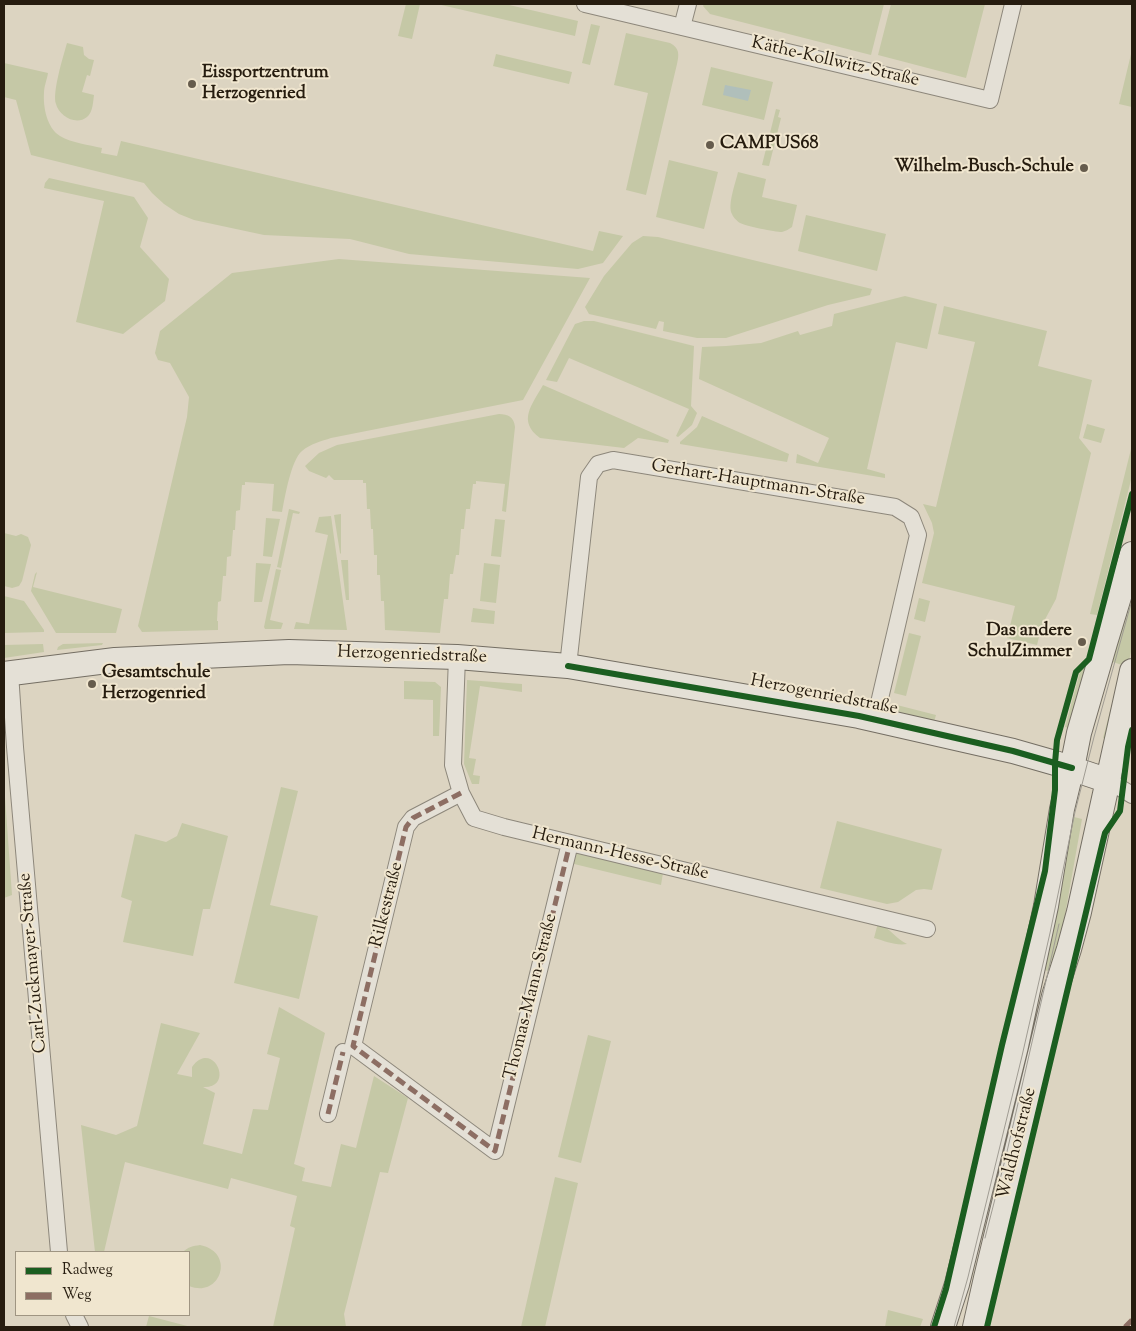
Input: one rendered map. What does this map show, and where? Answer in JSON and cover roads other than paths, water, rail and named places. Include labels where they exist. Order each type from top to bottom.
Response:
[{"type":"street","name":"Käthe-Kollwitz-Straße","points":[[585,4],[990,100],[1013,4]]},
{"type":"street","points":[[682,27],[688,4]]},
{"type":"street","name":"Gerhart-Hauptmann-Straße","points":[[568,666],[589,477],[598,464],[613,460],[895,506],[911,517],[918,535],[876,720]]},
{"type":"street","name":"Waldhofstraße","points":[[946,1319],[957,1284],[1016,1046],[1046,906],[1062,809],[1079,733],[1132,554]]},
{"type":"street","name":"Herzogenriedstraße","points":[[7,673],[115,660],[258,653],[334,653],[457,657],[568,666],[876,720],[1012,751],[1072,768],[1108,781]]},
{"type":"street","name":"Hermann-Hesse-Straße","points":[[457,657],[453,765],[461,793],[474,818],[504,828],[927,929]]},
{"type":"street","name":"Waldhofstraße","points":[[975,1327],[1051,1006],[1079,912],[1132,671]]},
{"type":"street","name":"Carl-Zuckmayer-Straße","points":[[7,673],[59,1251]]},
{"type":"street","points":[[1108,781],[1132,795]]},
{"type":"street","name":"Rilkestraße","points":[[328,1114],[348,1049],[406,827],[413,818],[461,793]]},
{"type":"street","name":"Thomas-Mann-Straße","points":[[348,1049],[495,1151],[570,843]]},
{"type":"street","points":[[946,1319],[956,1307],[966,1310],[970,1318],[971,1327]]},
{"type":"tram line","points":[[954,1327],[1022,1056],[1075,812],[1132,600]]},
{"type":"tram line","points":[[985,1238],[1006,1156],[1059,924]]},
{"type":"place","name":"Eissportzentrum Herzogenried","points":[[192,84]]},
{"type":"place","name":"CAMPUS68","points":[[710,145]]},
{"type":"place","name":"Wilhelm-Busch-Schule","points":[[1084,168]]},
{"type":"place","name":"Das andere SchulZimmer","points":[[1082,642]]},
{"type":"place","name":"Gesamtschule Herzogenried","points":[[92,684]]}]
